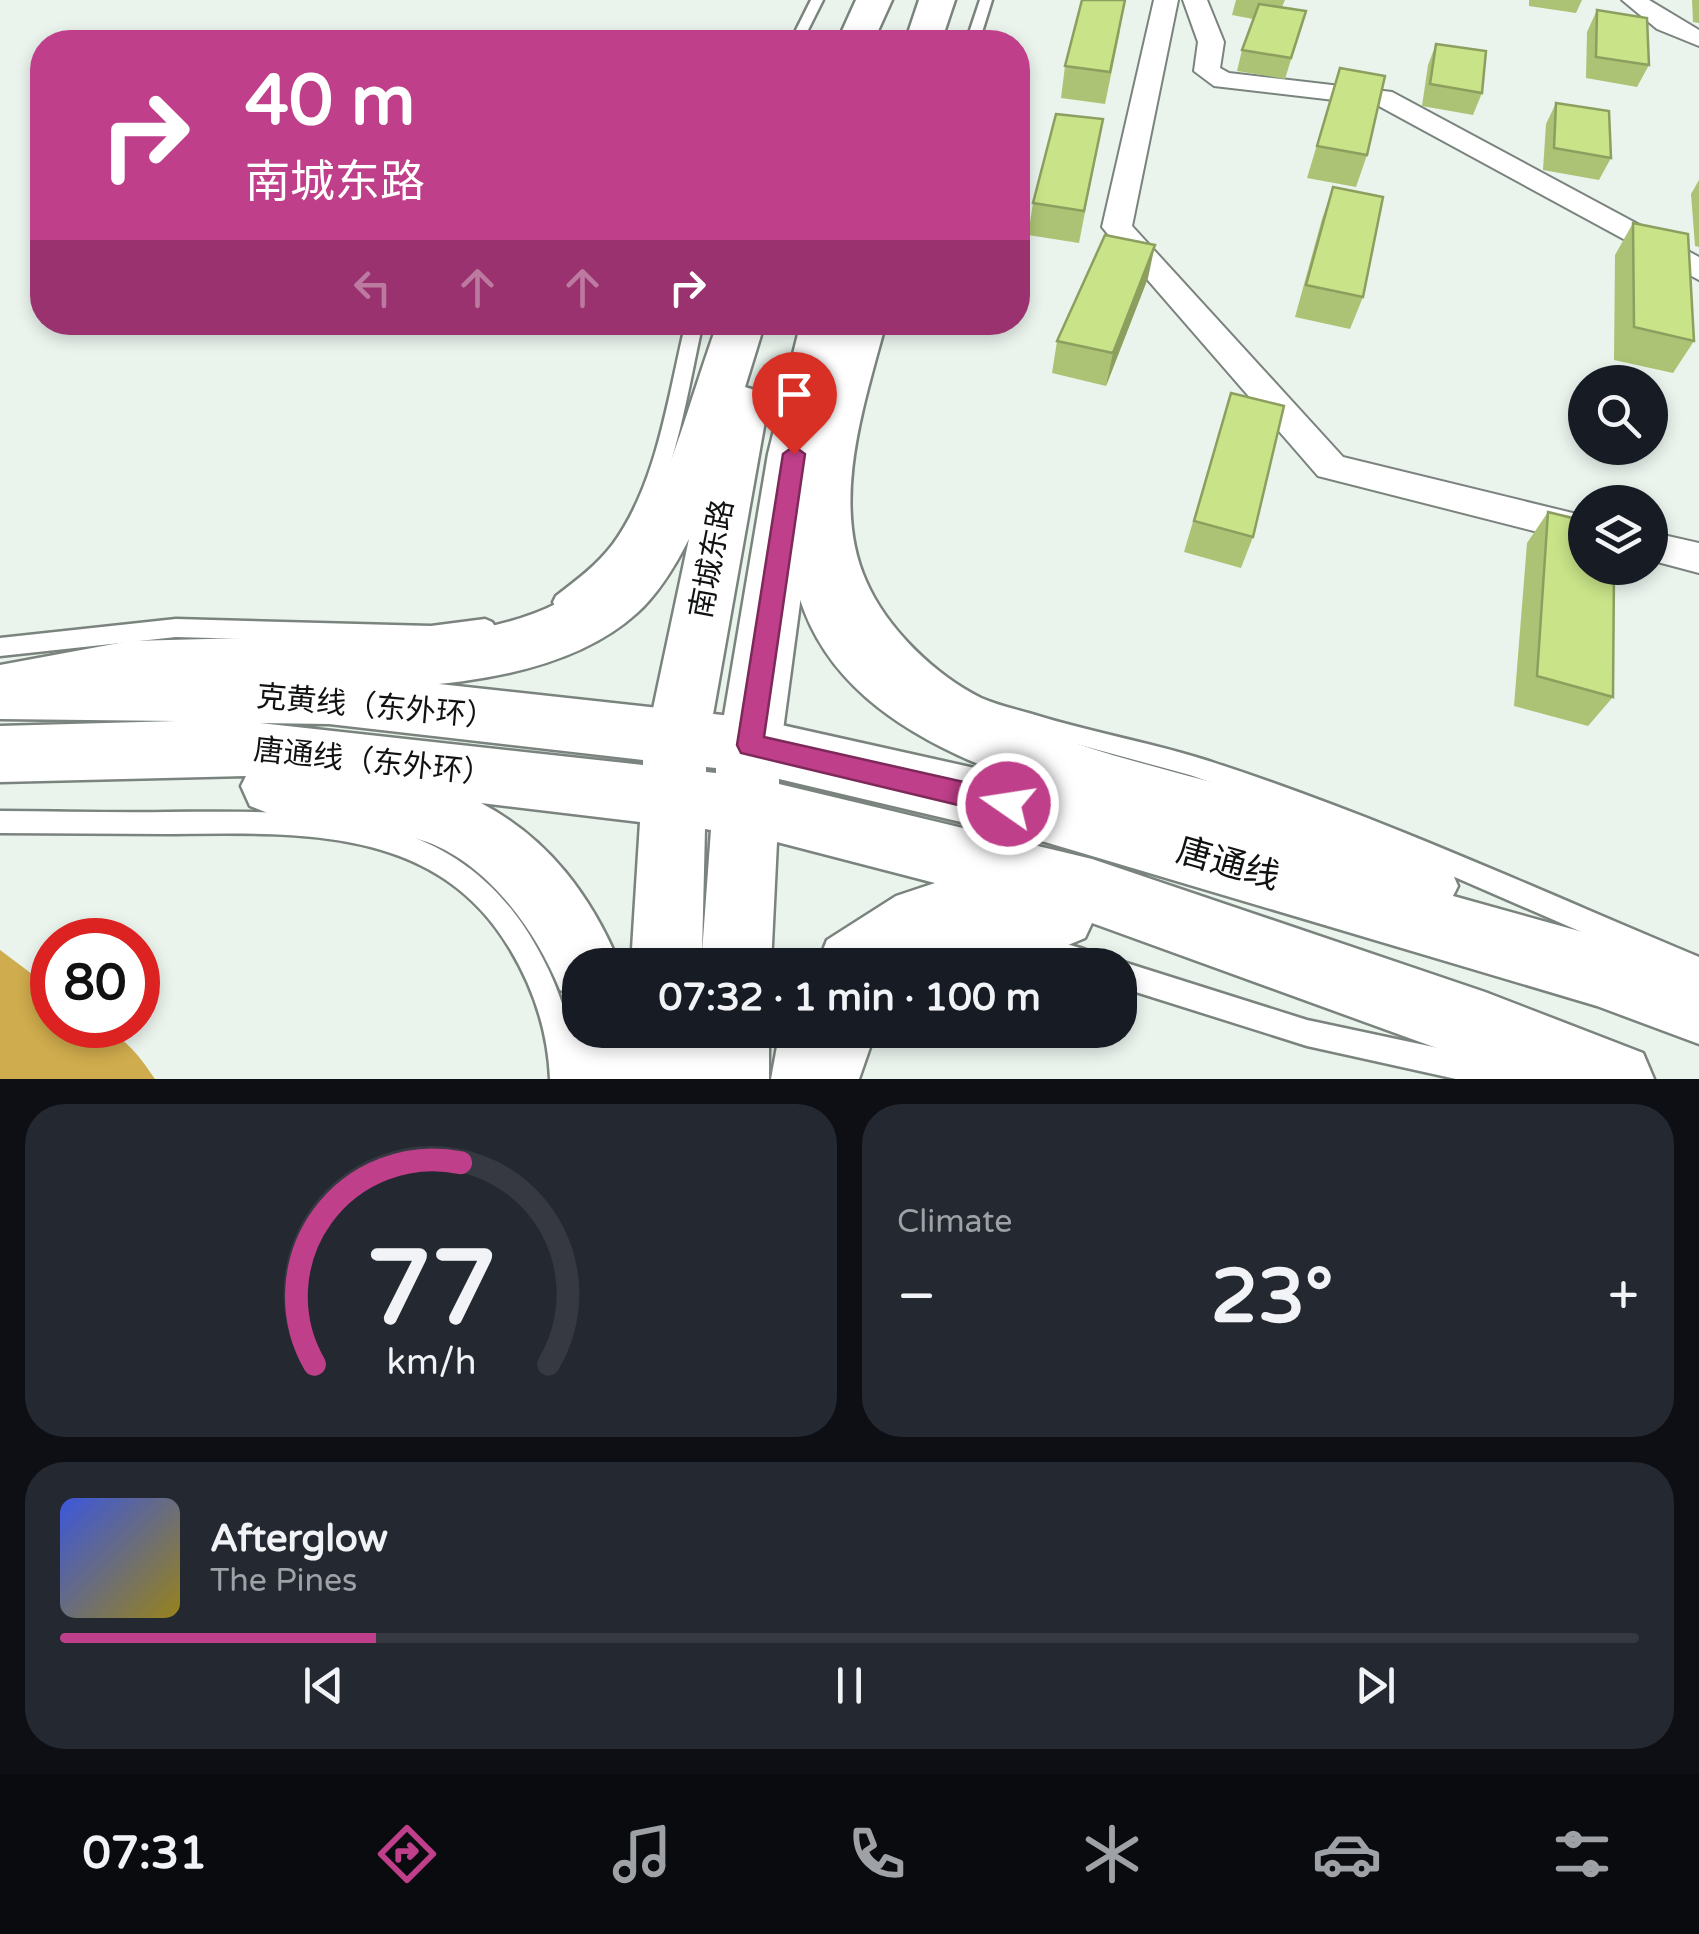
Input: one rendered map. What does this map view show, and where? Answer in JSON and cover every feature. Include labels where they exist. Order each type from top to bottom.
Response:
[{"type":"main road","points":[[860,30],[874,0]]},
{"type":"main road","points":[[927,30],[937,0]]},
{"type":"main road","points":[[0,692],[78,673],[144,665],[481,657],[576,625],[615,599],[648,561],[691,464],[737,335]]},
{"type":"main road","name":"南城东路","points":[[667,948],[675,767],[758,335]]},
{"type":"main road","name":"南城东路","points":[[737,948],[747,775],[794,454],[821,335]]},
{"type":"main road","points":[[849,335],[824,436],[814,551],[827,603],[852,642],[890,680],[939,716],[986,739],[1052,764],[1271,829],[1474,904],[1597,971]]},
{"type":"main road","name":"克黄线（东外环）","points":[[0,692],[329,698],[675,767]]},
{"type":"main road","name":"唐通线（东外环）","points":[[0,754],[232,747],[675,767],[747,775]]},
{"type":"main road","points":[[747,775],[1092,891],[1501,1053]]},
{"type":"main road","name":"唐通线","points":[[747,775],[1045,813],[1597,971],[1699,1008]]},
{"type":"main road","points":[[0,777],[262,784],[380,801],[443,818],[503,854],[550,901],[576,948]]},
{"type":"main road","points":[[878,948],[920,920],[1000,901],[1212,960],[1501,1053],[1616,1079]]},
{"type":"main road","points":[[604,1048],[608,1079]]},
{"type":"main road","points":[[662,1079],[663,1048]]},
{"type":"main road","points":[[732,1048],[732,1079]]},
{"type":"main road","points":[[808,1079],[814,1048]]},
{"type":"street","points":[[1166,0],[1117,226],[1331,467],[1568,526]]},
{"type":"street","points":[[1196,0],[1212,42],[1208,71],[1223,80],[1384,98],[1699,270]]},
{"type":"street","points":[[1634,0],[1666,24],[1699,40]]},
{"type":"street","points":[[1668,550],[1699,558]]},
{"type":"lane","points":[[802,30],[817,0]]},
{"type":"lane","points":[[976,30],[986,0]]},
{"type":"lane","points":[[0,646],[176,628],[431,634],[523,621],[574,596],[635,529],[670,428],[692,335]]},
{"type":"lane","points":[[875,335],[849,446],[841,544],[855,581],[879,623],[913,659],[969,703],[1204,769],[1314,807],[1471,869],[1699,970]]},
{"type":"lane","points":[[0,822],[288,821],[352,831],[409,849],[467,879],[506,917],[539,976],[563,1054],[564,1079]]},
{"type":"lane","points":[[965,948],[979,942],[1032,948]]},
{"type":"lane","points":[[1137,979],[1306,1033],[1501,1053]]},
{"type":"lane","points":[[845,1079],[856,1048]]},
{"type":"shaded area","points":[[0,950],[30,972],[30,1048],[131,1048],[155,1079],[0,1079]]},
{"type":"building","points":[[1082,0],[1125,0],[1110,72],[1065,66]]},
{"type":"building","points":[[1259,4],[1306,11],[1291,58],[1242,50]]},
{"type":"building","points":[[1597,10],[1647,18],[1649,65],[1596,57]]},
{"type":"building","points":[[1436,44],[1486,51],[1482,93],[1430,84]]},
{"type":"building","points":[[1340,68],[1385,76],[1367,155],[1317,146]]},
{"type":"building","points":[[1556,103],[1609,111],[1611,158],[1554,148]]},
{"type":"building","points":[[1056,114],[1103,119],[1084,211],[1033,203]]},
{"type":"building","points":[[1333,187],[1383,197],[1363,297],[1306,285]]},
{"type":"building","points":[[1633,223],[1688,234],[1694,341],[1634,327]]},
{"type":"building","points":[[1105,235],[1155,245],[1113,353],[1057,341]]},
{"type":"building","points":[[1231,393],[1284,406],[1253,537],[1194,521]]},
{"type":"building","points":[[1548,512],[1568,517],[1568,585],[1614,585],[1613,697],[1537,676]]},
{"type":"route","points":[[794,454],[750,745],[1008,804]]}]
